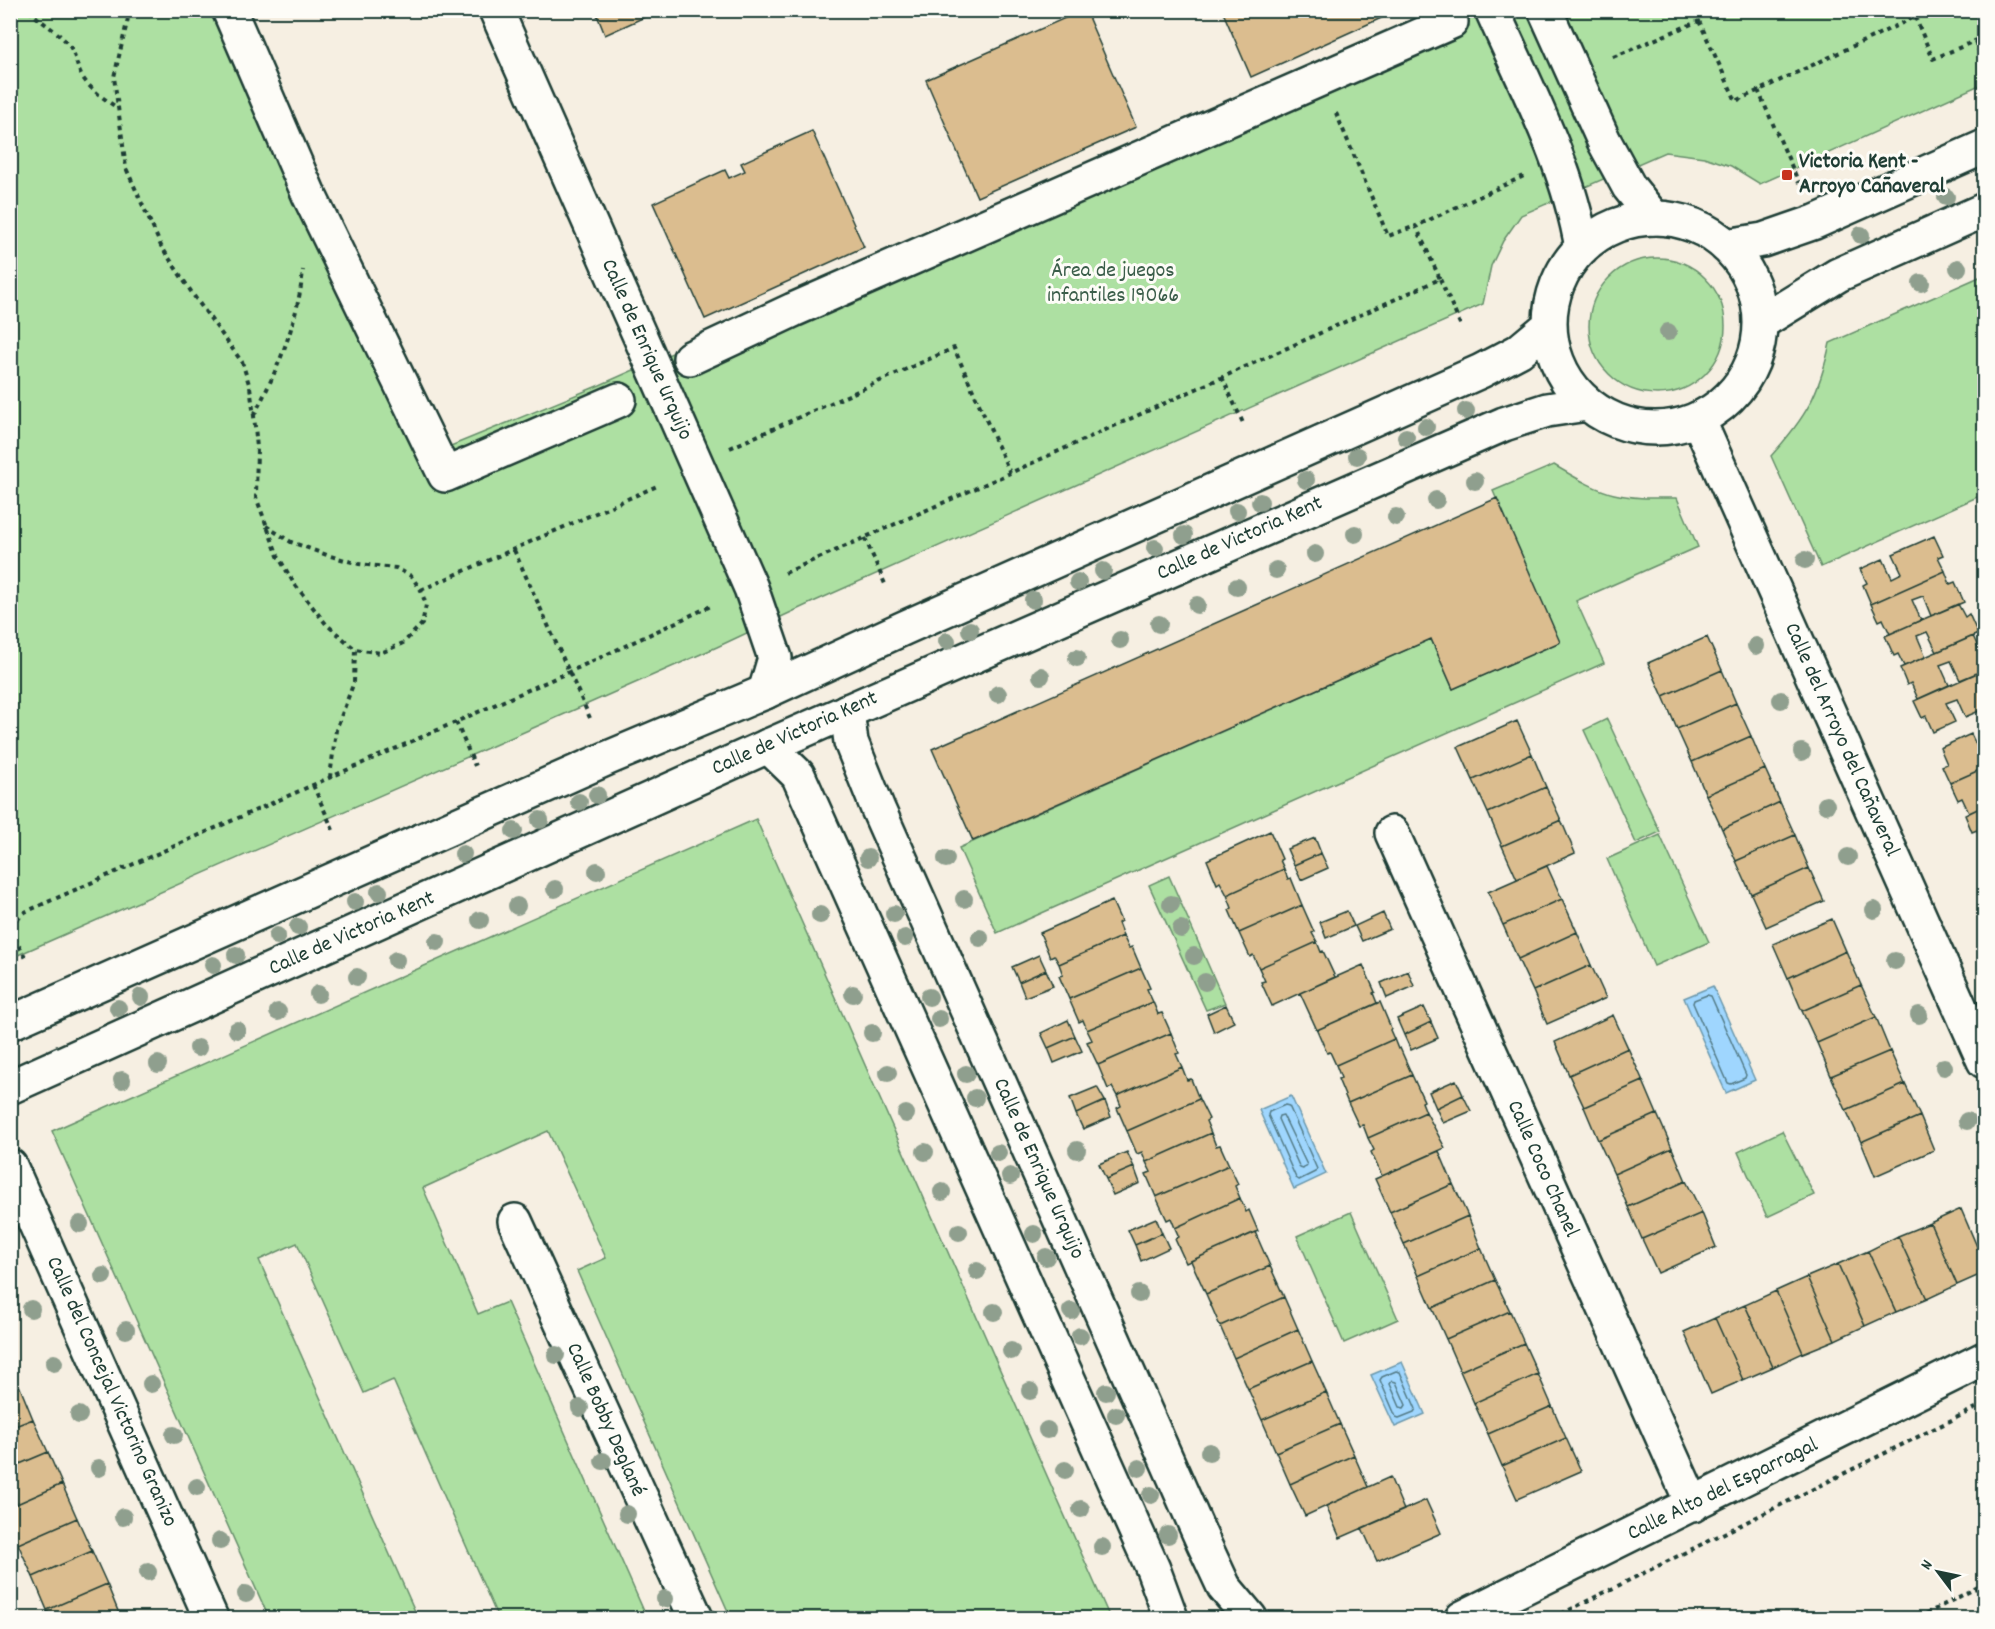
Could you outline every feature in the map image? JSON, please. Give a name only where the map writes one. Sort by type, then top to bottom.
[{"type":"street","points":[[229,10],[309,195],[445,475],[619,400]]},
{"type":"street","name":"Calle de Enrique Urquijo","points":[[496,10],[751,588],[775,658],[765,692]]},
{"type":"street","points":[[1492,10],[1559,162],[1576,213],[1582,248]]},
{"type":"street","points":[[1545,10],[1604,141],[1629,187],[1654,218]]},
{"type":"street","points":[[690,358],[1451,22]]},
{"type":"street","points":[[1726,246],[1763,240],[1815,222],[1984,147]]},
{"type":"street","points":[[1760,323],[1838,275],[1984,210]]},
{"type":"street","points":[[1654,218],[1693,225],[1726,246],[1740,262],[1751,281],[1758,302],[1760,323],[1757,347],[1749,370],[1719,407],[1698,419],[1676,426],[1652,429],[1629,425],[1607,417],[1587,404],[1567,382],[1555,355],[1550,325],[1552,303],[1558,283],[1582,248],[1604,231],[1628,222],[1654,218]]},
{"type":"street","points":[[10,1023],[608,758],[765,692],[1481,371],[1519,351],[1550,325]]},
{"type":"street","name":"Calle de Victoria Kent","points":[[10,1087],[768,746],[1504,424],[1547,410],[1587,404]]},
{"type":"street","name":"Calle del Arroyo del Cañaveral","points":[[1698,419],[1984,1061]]},
{"type":"street","name":"Calle de Enrique Urquijo","points":[[848,711],[850,742],[979,1036],[1224,1587],[1250,1618]]},
{"type":"street","points":[[768,746],[798,775],[1153,1569],[1171,1618]]},
{"type":"street","name":"Calle Coco Chanel","points":[[1392,833],[1693,1505]]},
{"type":"street","name":"Calle del Concejal Victorino Granizo","points":[[10,1166],[211,1618]]},
{"type":"street","name":"Calle Bobby Deglané","points":[[515,1221],[696,1618]]},
{"type":"street","name":"Calle Alto del Esparragal","points":[[1461,1618],[1984,1359]]},
{"type":"path","points":[[29,10],[36,18],[58,33],[70,46],[83,78],[98,94],[119,110]]},
{"type":"path","points":[[130,10],[114,76],[126,168],[162,246],[242,362],[250,387],[254,416],[257,448],[256,497],[265,526],[278,556],[293,582],[326,624],[356,649],[381,653],[403,643],[422,624],[426,605],[422,590],[411,576],[396,568],[359,564],[327,555],[291,542],[265,526]]},
{"type":"path","points":[[1694,10],[1736,101],[1915,17]]},
{"type":"path","points":[[1912,10],[1933,59],[1984,37]]},
{"type":"path","points":[[1613,57],[1699,21]]},
{"type":"path","points":[[1975,41],[1984,64]]},
{"type":"path","points":[[1321,79],[1389,237],[1524,176]]},
{"type":"path","points":[[1758,90],[1799,183]]},
{"type":"path","points":[[1416,226],[1461,326]]},
{"type":"path","points":[[254,416],[275,375],[291,331],[300,300],[305,259]]},
{"type":"path","points":[[785,573],[1440,279]]},
{"type":"path","points":[[730,448],[954,348],[1010,473]]},
{"type":"path","points":[[1222,377],[1243,423]]},
{"type":"path","points":[[422,590],[657,486]]},
{"type":"path","points":[[865,538],[885,584]]},
{"type":"path","points":[[514,550],[590,718]]},
{"type":"path","points":[[10,925],[25,912],[569,672],[713,605]]},
{"type":"path","points":[[330,777],[336,730],[354,682],[356,649]]},
{"type":"path","points":[[456,722],[475,766]]},
{"type":"path","points":[[313,785],[333,830]]},
{"type":"path","points":[[10,930],[27,960]]},
{"type":"path","points":[[1553,1618],[1984,1404]]},
{"type":"path","points":[[1918,1618],[1984,1584]]},
{"type":"green space","name":"Área de juegos infantiles 19066","points":[[11,11],[245,11],[441,450],[600,385],[1442,11],[1984,11],[1984,83],[1760,184],[1731,166],[1704,157],[1665,152],[1521,215],[1503,241],[1491,266],[1483,304],[813,602],[717,647],[11,958]]},
{"type":"green space","points":[[1657,258],[1683,263],[1695,269],[1705,278],[1714,288],[1720,300],[1725,326],[1720,352],[1714,364],[1705,374],[1695,383],[1683,389],[1657,394],[1631,389],[1619,383],[1609,374],[1600,364],[1594,352],[1589,326],[1594,300],[1600,288],[1609,278],[1619,269],[1631,263]]},
{"type":"green space","points":[[1984,275],[1984,494],[1821,567],[1771,456],[1810,404],[1821,377],[1830,343]]},
{"type":"green space","points":[[1554,465],[1606,492],[1638,497],[1677,498],[1698,547],[1576,601],[1604,663],[997,933],[959,848],[1431,639],[1453,689],[1559,642],[1493,491]]},
{"type":"green space","points":[[1607,719],[1660,832],[1636,843],[1584,730]]},
{"type":"green space","points":[[756,819],[1110,1618],[731,1618],[577,1271],[606,1258],[548,1131],[423,1188],[478,1314],[507,1302],[647,1618],[498,1618],[393,1380],[364,1393],[297,1243],[259,1260],[418,1618],[269,1618],[52,1131]]},
{"type":"green space","points":[[1660,835],[1709,942],[1654,966],[1607,859]]},
{"type":"green space","points":[[1169,876],[1225,1003],[1206,1010],[1149,885]]},
{"type":"green space","points":[[1782,1131],[1814,1195],[1767,1217],[1738,1152]]},
{"type":"green space","points":[[1351,1212],[1398,1319],[1344,1343],[1297,1236]]},
{"type":"water","points":[[1713,986],[1755,1080],[1726,1093],[1684,998]]},
{"type":"water","points":[[1291,1096],[1326,1174],[1294,1189],[1259,1110]]},
{"type":"water","points":[[1402,1362],[1425,1414],[1395,1427],[1371,1375]]},
{"type":"building","points":[[595,10],[660,10],[605,35]]},
{"type":"building","points":[[1085,10],[1136,127],[977,197],[926,80]]},
{"type":"building","points":[[1222,10],[1399,10],[1251,77]]},
{"type":"building","points":[[812,131],[864,247],[705,319],[653,203],[725,170],[729,178],[745,171],[741,163]]},
{"type":"building","points":[[1497,498],[1560,642],[1453,689],[1431,639],[973,841],[932,749]]},
{"type":"building","points":[[1934,536],[1943,555],[1938,557],[1945,571],[1871,604],[1863,585],[1867,583],[1860,569],[1883,559],[1892,578],[1902,573],[1893,554]]},
{"type":"building","points":[[1945,571],[1950,584],[1955,582],[1964,602],[1931,616],[1923,596],[1912,600],[1921,620],[1890,634],[1883,619],[1879,621],[1871,604]]},
{"type":"building","points":[[1958,604],[1965,617],[1969,614],[1978,634],[1937,652],[1927,632],[1917,636],[1926,657],[1904,666],[1898,654],[1894,656],[1885,636]]},
{"type":"building","points":[[1973,636],[1979,649],[1984,647],[1984,670],[1960,680],[1951,661],[1940,665],[1949,685],[1918,699],[1911,683],[1907,685],[1900,668]]},
{"type":"building","points":[[1707,637],[1722,670],[1663,696],[1648,663]]},
{"type":"building","points":[[1722,670],[1736,703],[1677,729],[1663,696]]},
{"type":"building","points":[[1984,670],[1984,709],[1965,717],[1957,699],[1946,703],[1955,722],[1933,732],[1926,716],[1922,718],[1914,701]]},
{"type":"building","points":[[1736,703],[1751,736],[1692,762],[1677,729]]},
{"type":"building","points":[[1517,721],[1532,754],[1473,780],[1458,747]]},
{"type":"building","points":[[1971,734],[1980,753],[1984,751],[1984,768],[1950,783],[1942,766],[1947,764],[1940,748]]},
{"type":"building","points":[[1751,736],[1765,769],[1706,795],[1692,762]]},
{"type":"building","points":[[1532,754],[1546,787],[1488,813],[1473,780]]},
{"type":"building","points":[[1984,768],[1984,783],[1982,784],[1984,806],[1969,813],[1962,798],[1958,800],[1950,783]]},
{"type":"building","points":[[1765,769],[1780,802],[1722,829],[1706,795]]},
{"type":"building","points":[[1546,787],[1561,820],[1502,846],[1488,813]]},
{"type":"building","points":[[1780,802],[1795,835],[1736,861],[1722,829]]},
{"type":"building","points":[[1984,806],[1984,846],[1977,830],[1972,832],[1965,815]]},
{"type":"building","points":[[1561,820],[1575,853],[1517,879],[1502,846]]},
{"type":"building","points":[[1270,831],[1284,869],[1227,895],[1220,882],[1217,884],[1207,860]]},
{"type":"building","points":[[1795,835],[1809,868],[1751,894],[1736,861]]},
{"type":"building","points":[[1315,838],[1321,853],[1294,865],[1287,849]]},
{"type":"building","points":[[1321,853],[1328,868],[1301,880],[1294,865]]},
{"type":"building","points":[[1547,866],[1562,899],[1503,925],[1488,892]]},
{"type":"building","points":[[1809,868],[1824,901],[1766,927],[1751,894]]},
{"type":"building","points":[[1284,869],[1288,879],[1291,878],[1302,905],[1239,933],[1229,910],[1232,908],[1227,895]]},
{"type":"building","points":[[1562,899],[1577,932],[1518,959],[1503,925]]},
{"type":"building","points":[[1112,901],[1121,921],[1118,923],[1123,936],[1059,964],[1054,955],[1050,957],[1040,933]]},
{"type":"building","points":[[1302,905],[1317,942],[1259,968],[1253,955],[1250,957],[1239,933]]},
{"type":"building","points":[[1347,911],[1354,926],[1326,938],[1320,922]]},
{"type":"building","points":[[1383,913],[1390,929],[1362,941],[1355,926]]},
{"type":"building","points":[[1832,919],[1846,951],[1788,978],[1773,944]]},
{"type":"building","points":[[1577,932],[1591,965],[1533,991],[1518,959]]},
{"type":"building","points":[[1123,936],[1129,948],[1132,947],[1141,968],[1069,999],[1059,976],[1063,975],[1059,964]]},
{"type":"building","points":[[1317,942],[1335,977],[1272,1006],[1261,982],[1265,981],[1259,968]]},
{"type":"building","points":[[1846,951],[1861,985],[1802,1011],[1788,978]]},
{"type":"building","points":[[1039,955],[1046,970],[1019,982],[1012,967]]},
{"type":"building","points":[[1363,965],[1375,992],[1373,993],[1377,1003],[1317,1030],[1300,993]]},
{"type":"building","points":[[1591,965],[1606,998],[1547,1024],[1533,991]]},
{"type":"building","points":[[1141,968],[1150,988],[1147,989],[1153,1002],[1087,1030],[1083,1020],[1079,1022],[1069,999]]},
{"type":"building","points":[[1046,970],[1053,986],[1025,997],[1019,982]]},
{"type":"building","points":[[1408,971],[1414,986],[1387,998],[1381,983]]},
{"type":"building","points":[[1861,985],[1876,1017],[1817,1043],[1802,1011]]},
{"type":"building","points":[[1153,1002],[1158,1014],[1162,1013],[1171,1033],[1098,1065],[1087,1042],[1092,1040],[1087,1030]]},
{"type":"building","points":[[1380,1002],[1394,1039],[1336,1065],[1330,1052],[1327,1053],[1317,1030]]},
{"type":"building","points":[[1226,1005],[1234,1022],[1214,1032],[1207,1014]]},
{"type":"building","points":[[1424,1007],[1431,1022],[1404,1035],[1397,1019]]},
{"type":"building","points":[[1613,1015],[1628,1048],[1569,1075],[1555,1042]]},
{"type":"building","points":[[1876,1017],[1890,1051],[1831,1076],[1817,1043]]},
{"type":"building","points":[[1068,1020],[1075,1036],[1048,1048],[1041,1033]]},
{"type":"building","points":[[1431,1022],[1438,1038],[1411,1050],[1404,1035]]},
{"type":"building","points":[[1171,1033],[1182,1067],[1117,1096],[1112,1087],[1108,1089],[1098,1065]]},
{"type":"building","points":[[1075,1036],[1082,1051],[1054,1063],[1048,1048]]},
{"type":"building","points":[[1394,1039],[1412,1075],[1348,1103],[1338,1079],[1341,1078],[1336,1065]]},
{"type":"building","points":[[1628,1048],[1643,1081],[1584,1107],[1569,1075]]},
{"type":"building","points":[[1890,1051],[1905,1084],[1846,1110],[1831,1076]]},
{"type":"building","points":[[1182,1067],[1187,1080],[1191,1079],[1199,1099],[1127,1131],[1117,1108],[1121,1106],[1117,1096]]},
{"type":"building","points":[[1412,1075],[1424,1101],[1422,1102],[1426,1112],[1368,1138],[1363,1125],[1359,1126],[1348,1103]]},
{"type":"building","points":[[1456,1080],[1463,1095],[1436,1108],[1429,1092]]},
{"type":"building","points":[[1643,1081],[1657,1114],[1598,1140],[1584,1107]]},
{"type":"building","points":[[1905,1084],[1920,1116],[1861,1142],[1846,1110]]},
{"type":"building","points":[[1097,1087],[1105,1101],[1076,1114],[1070,1098]]},
{"type":"building","points":[[1463,1095],[1471,1111],[1443,1123],[1436,1108]]},
{"type":"building","points":[[1199,1099],[1209,1119],[1206,1121],[1211,1133],[1146,1162],[1142,1152],[1137,1154],[1127,1131]]},
{"type":"building","points":[[1105,1101],[1111,1117],[1083,1129],[1076,1114]]},
{"type":"building","points":[[1426,1112],[1445,1148],[1382,1176],[1371,1152],[1374,1150],[1368,1138]]},
{"type":"building","points":[[1657,1114],[1672,1148],[1614,1174],[1598,1140]]},
{"type":"building","points":[[1920,1116],[1934,1150],[1875,1176],[1861,1142]]},
{"type":"building","points":[[1211,1133],[1216,1146],[1220,1145],[1229,1165],[1156,1197],[1146,1174],[1151,1172],[1146,1162]]},
{"type":"building","points":[[1672,1148],[1686,1181],[1628,1207],[1614,1174]]},
{"type":"building","points":[[1439,1151],[1453,1184],[1390,1212],[1375,1179]]},
{"type":"building","points":[[1127,1152],[1134,1167],[1106,1179],[1099,1164]]},
{"type":"building","points":[[1229,1165],[1238,1184],[1235,1186],[1240,1198],[1175,1228],[1171,1218],[1167,1220],[1156,1197]]},
{"type":"building","points":[[1134,1167],[1140,1183],[1113,1195],[1106,1179]]},
{"type":"building","points":[[1686,1181],[1702,1213],[1642,1239],[1628,1207]]},
{"type":"building","points":[[1453,1184],[1468,1216],[1404,1244],[1390,1212]]},
{"type":"building","points":[[1240,1198],[1246,1212],[1249,1210],[1258,1231],[1186,1263],[1175,1239],[1179,1237],[1175,1228]]},
{"type":"building","points":[[1961,1209],[1984,1263],[1984,1273],[1957,1285],[1930,1223]]},
{"type":"building","points":[[1702,1213],[1716,1247],[1658,1273],[1642,1239]]},
{"type":"building","points":[[1468,1216],[1481,1248],[1418,1276],[1404,1244]]},
{"type":"building","points":[[1156,1218],[1162,1233],[1135,1245],[1128,1230]]},
{"type":"building","points":[[1930,1223],[1957,1285],[1927,1299],[1898,1236]]},
{"type":"building","points":[[1255,1232],[1270,1266],[1206,1294],[1191,1261]]},
{"type":"building","points":[[1162,1233],[1169,1248],[1141,1261],[1135,1245]]},
{"type":"building","points":[[1898,1236],[1927,1299],[1896,1312],[1868,1251]]},
{"type":"building","points":[[1481,1248],[1495,1280],[1432,1308],[1418,1276]]},
{"type":"building","points":[[1868,1251],[1896,1312],[1865,1326],[1838,1264]]},
{"type":"building","points":[[1838,1264],[1865,1326],[1835,1340],[1807,1277]]},
{"type":"building","points":[[1270,1266],[1284,1297],[1220,1326],[1206,1294]]},
{"type":"building","points":[[1807,1277],[1835,1340],[1803,1353],[1776,1291]]},
{"type":"building","points":[[1495,1280],[1510,1311],[1446,1339],[1432,1308]]},
{"type":"building","points":[[1776,1291],[1803,1353],[1773,1367],[1745,1305]]},
{"type":"building","points":[[1284,1297],[1298,1329],[1234,1358],[1220,1326]]},
{"type":"building","points":[[1745,1305],[1773,1367],[1743,1380],[1715,1318]]},
{"type":"building","points":[[1510,1311],[1524,1343],[1460,1371],[1446,1339]]},
{"type":"building","points":[[1715,1318],[1743,1380],[1711,1394],[1684,1332]]},
{"type":"building","points":[[1298,1329],[1312,1361],[1248,1389],[1234,1358]]},
{"type":"building","points":[[1524,1343],[1538,1374],[1474,1403],[1460,1371]]},
{"type":"building","points":[[1312,1361],[1326,1392],[1262,1420],[1248,1389]]},
{"type":"building","points":[[1538,1374],[1552,1406],[1488,1434],[1474,1403]]},
{"type":"building","points":[[19,1385],[33,1419],[10,1428],[10,1389]]},
{"type":"building","points":[[1326,1392],[1340,1424],[1276,1452],[1262,1420]]},
{"type":"building","points":[[1552,1406],[1566,1438],[1502,1466],[1488,1434]]},
{"type":"building","points":[[33,1419],[48,1452],[10,1468],[10,1428]]},
{"type":"building","points":[[1340,1424],[1354,1455],[1290,1484],[1276,1452]]},
{"type":"building","points":[[1566,1438],[1581,1471],[1517,1499],[1502,1466]]},
{"type":"building","points":[[48,1452],[62,1484],[10,1507],[10,1468]]},
{"type":"building","points":[[1354,1455],[1368,1487],[1305,1516],[1290,1484]]},
{"type":"building","points":[[1390,1477],[1404,1510],[1340,1538],[1326,1506]]},
{"type":"building","points":[[62,1484],[77,1518],[18,1544],[10,1526],[10,1507]]},
{"type":"building","points":[[1426,1500],[1441,1533],[1377,1561],[1362,1528]]},
{"type":"building","points":[[77,1518],[92,1551],[33,1577],[18,1544]]},
{"type":"building","points":[[92,1551],[107,1584],[47,1610],[33,1577]]},
{"type":"building","points":[[107,1584],[120,1616],[116,1618],[51,1618],[47,1610]]},
{"type":"place","name":"Victoria Kent - Arroyo Cañaveral","points":[[1787,175]]}]
